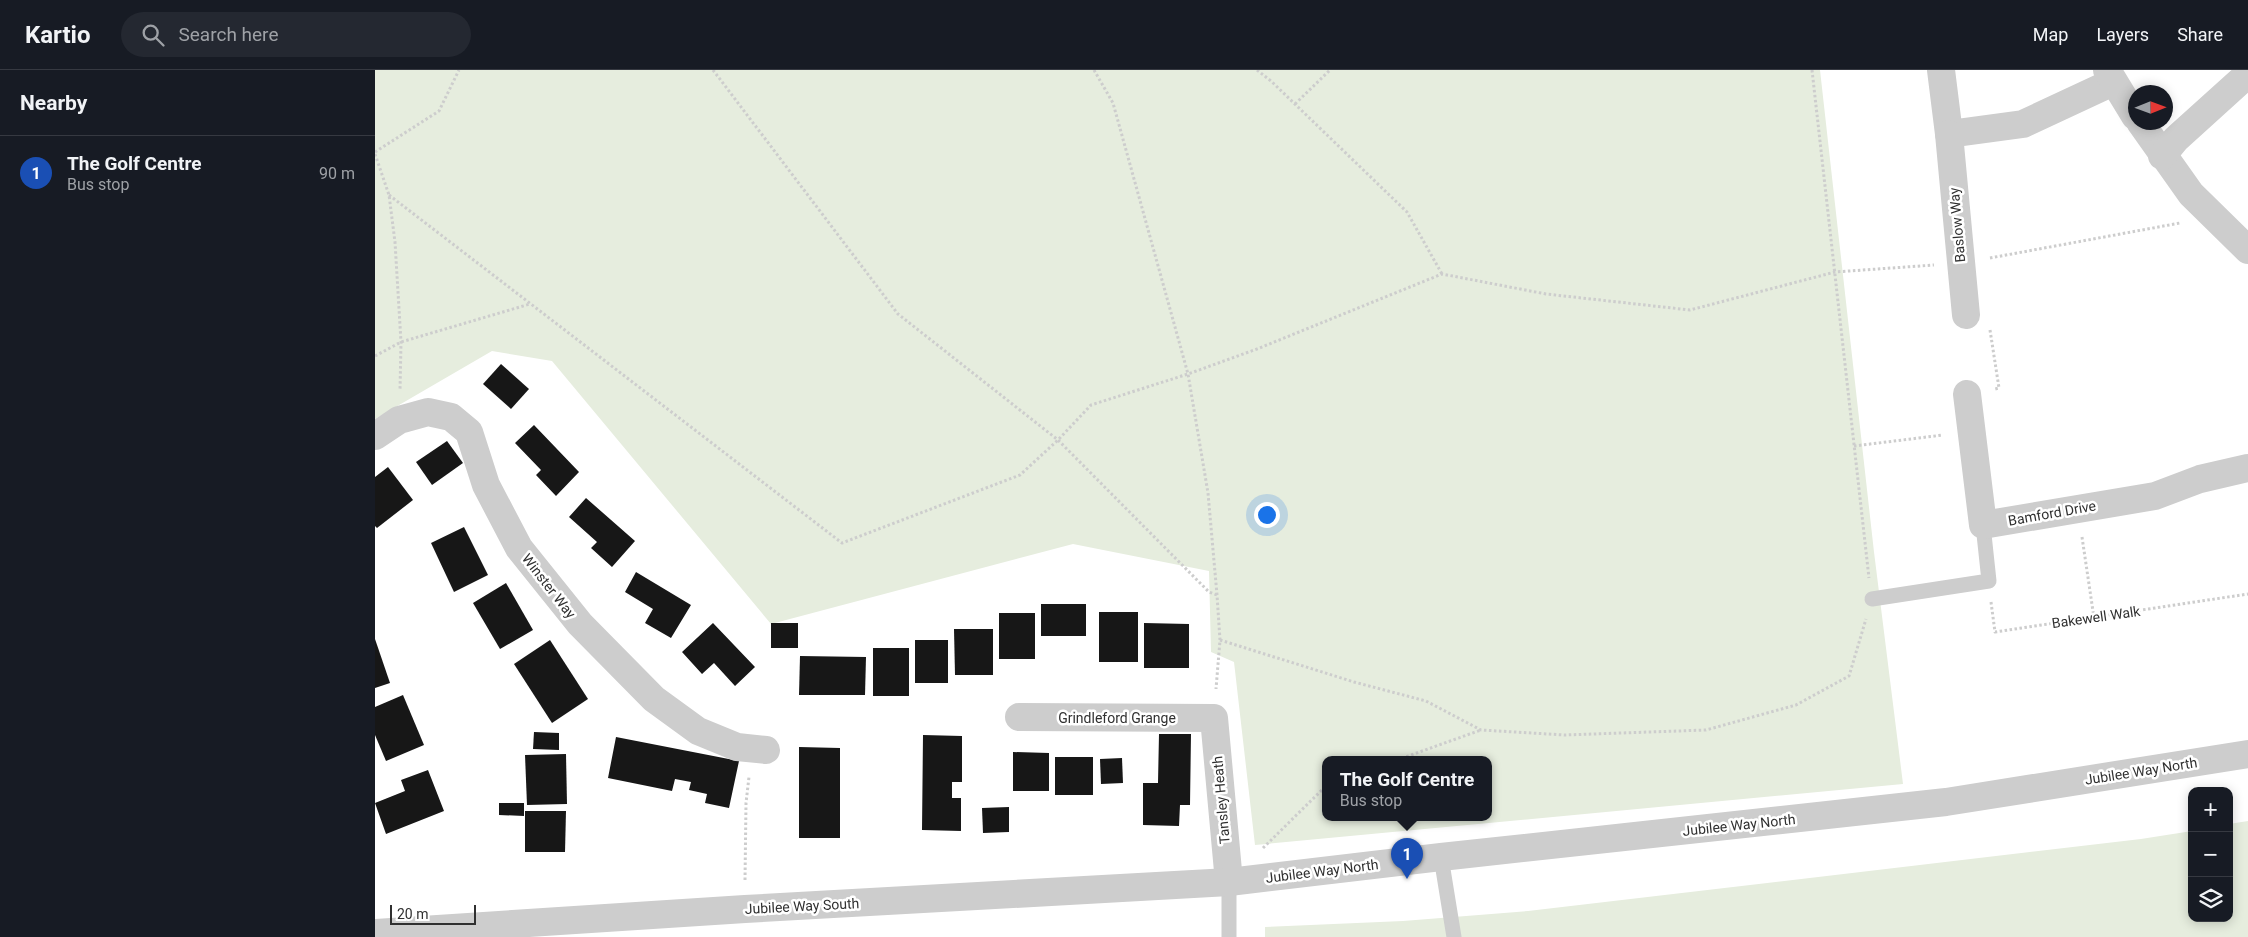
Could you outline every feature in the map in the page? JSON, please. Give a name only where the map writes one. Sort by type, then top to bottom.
[{"type":"street","name":"Baslow Way","points":[[1941,70],[1966,314]]},
{"type":"street","points":[[2161,156],[2176,139],[2248,74]]},
{"type":"street","points":[[1949,134],[2023,124],[2110,76],[2128,105]]},
{"type":"street","points":[[2145,130],[2161,156],[2191,194],[2248,250]]},
{"type":"street","points":[[1967,394],[1983,525]]},
{"type":"street","name":"Winster Way","points":[[375,436],[399,420],[428,412],[451,417],[469,432],[486,485],[519,548],[580,624],[654,699],[697,731],[737,746],[759,749]]},
{"type":"street","name":"Bamford Drive","points":[[1983,525],[2155,496],[2200,479],[2248,468]]},
{"type":"street","name":"Grindleford Grange","points":[[1019,718],[1214,718]]},
{"type":"street","name":"Tansley Heath","points":[[1214,718],[1229,882]]},
{"type":"street","name":"Jubilee Way North","points":[[1229,882],[1441,856],[1946,802],[2248,754]]},
{"type":"street","name":"Jubilee Way South","points":[[375,933],[745,909],[1229,882]]},
{"type":"lane","points":[[1872,600],[1989,581],[1983,525]]},
{"type":"lane","points":[[1441,856],[1454,937]]},
{"type":"lane","points":[[1229,882],[1229,937]]},
{"type":"path","points":[[399,420],[401,342],[395,242],[389,195],[375,153],[439,111],[459,70]]},
{"type":"path","points":[[713,70],[898,314],[1058,440],[1209,592],[1217,596]]},
{"type":"path","points":[[1094,70],[1113,103],[1188,374],[1208,492],[1217,596],[1220,640],[1214,718]]},
{"type":"path","points":[[1257,70],[1271,81],[1407,212],[1442,274]]},
{"type":"path","points":[[1295,104],[1330,70]]},
{"type":"path","points":[[1408,756],[1481,730],[1565,735],[1706,730],[1796,705],[1849,676],[1872,600],[1812,70]]},
{"type":"path","points":[[389,195],[842,543],[1020,475],[1058,440],[1091,405],[1188,374],[1442,274],[1547,294],[1690,310],[1835,272],[1960,263],[2213,217]]},
{"type":"path","points":[[375,356],[401,342],[531,304]]},
{"type":"path","points":[[1966,314],[1987,311],[1999,388],[1967,394]]},
{"type":"path","points":[[1855,446],[1971,432]]},
{"type":"path","points":[[2078,508],[2094,618]]},
{"type":"path","name":"Bakewell Walk","points":[[1989,581],[1995,632],[2248,594]]},
{"type":"path","points":[[1220,640],[1354,682],[1426,701],[1481,730]]},
{"type":"path","points":[[745,909],[746,803],[759,749]]},
{"type":"path","points":[[1263,848],[1322,790]]},
{"type":"green space","points":[[375,70],[1820,70],[1874,552],[1903,784],[1255,845],[1234,662],[1211,652],[1209,571],[1073,544],[771,624],[552,361],[492,351],[375,419]]},
{"type":"green space","points":[[2248,821],[2248,937],[1265,937],[1265,927],[1403,921],[1528,911],[2141,839],[2188,832],[2188,922],[2233,922],[2233,823]]},
{"type":"building","points":[[501,364],[529,389],[511,409],[483,384]]},
{"type":"building","points":[[534,425],[579,472],[556,496],[536,475],[541,470],[515,443]]},
{"type":"building","points":[[447,441],[463,463],[432,485],[416,462]]},
{"type":"building","points":[[388,467],[413,500],[377,528],[375,526],[375,477]]},
{"type":"building","points":[[586,498],[635,541],[612,567],[591,548],[597,542],[569,517]]},
{"type":"building","points":[[464,527],[488,575],[454,592],[431,543]]},
{"type":"building","points":[[636,572],[691,605],[671,638],[645,623],[653,609],[625,592]]},
{"type":"building","points":[[506,583],[533,630],[500,649],[473,603]]},
{"type":"building","points":[[1041,604],[1086,604],[1086,636],[1041,636]]},
{"type":"building","points":[[1099,612],[1138,612],[1138,662],[1099,662]]},
{"type":"building","points":[[999,613],[1035,613],[1035,659],[999,659]]},
{"type":"building","points":[[713,623],[755,667],[735,686],[714,663],[702,674],[682,652]]},
{"type":"building","points":[[771,623],[798,623],[798,648],[771,648]]},
{"type":"building","points":[[1144,623],[1189,624],[1189,668],[1144,668]]},
{"type":"building","points":[[954,629],[993,629],[993,675],[955,675]]},
{"type":"building","points":[[375,639],[390,683],[375,688]]},
{"type":"building","points":[[550,640],[588,699],[552,723],[514,664]]},
{"type":"building","points":[[915,640],[948,640],[948,683],[915,683]]},
{"type":"building","points":[[873,648],[909,648],[909,696],[873,696]]},
{"type":"building","points":[[800,656],[866,657],[865,695],[799,695]]},
{"type":"building","points":[[403,695],[424,745],[386,761],[375,735],[375,707]]},
{"type":"building","points":[[534,732],[559,733],[559,750],[533,749]]},
{"type":"building","points":[[1159,734],[1191,734],[1190,805],[1180,805],[1179,826],[1143,825],[1143,783],[1158,783]]},
{"type":"building","points":[[923,735],[962,736],[962,782],[952,782],[952,798],[961,798],[961,831],[922,830]]},
{"type":"building","points":[[616,737],[739,761],[729,808],[705,803],[707,794],[689,790],[691,782],[675,779],[672,791],[608,778]]},
{"type":"building","points":[[799,747],[840,748],[840,838],[799,838]]},
{"type":"building","points":[[1013,752],[1049,753],[1049,791],[1013,791]]},
{"type":"building","points":[[566,754],[567,804],[527,805],[525,755]]},
{"type":"building","points":[[1055,757],[1093,757],[1093,795],[1055,795]]},
{"type":"building","points":[[1122,758],[1123,783],[1101,784],[1100,759]]},
{"type":"building","points":[[428,770],[444,811],[386,834],[375,803],[405,791],[401,780]]},
{"type":"building","points":[[499,803],[524,803],[524,816],[499,815]]},
{"type":"building","points":[[1009,807],[1009,832],[983,833],[982,808]]},
{"type":"building","points":[[525,811],[566,811],[565,852],[525,852]]},
{"type":"place","name":"The Golf Centre","points":[[1407,879]]}]
